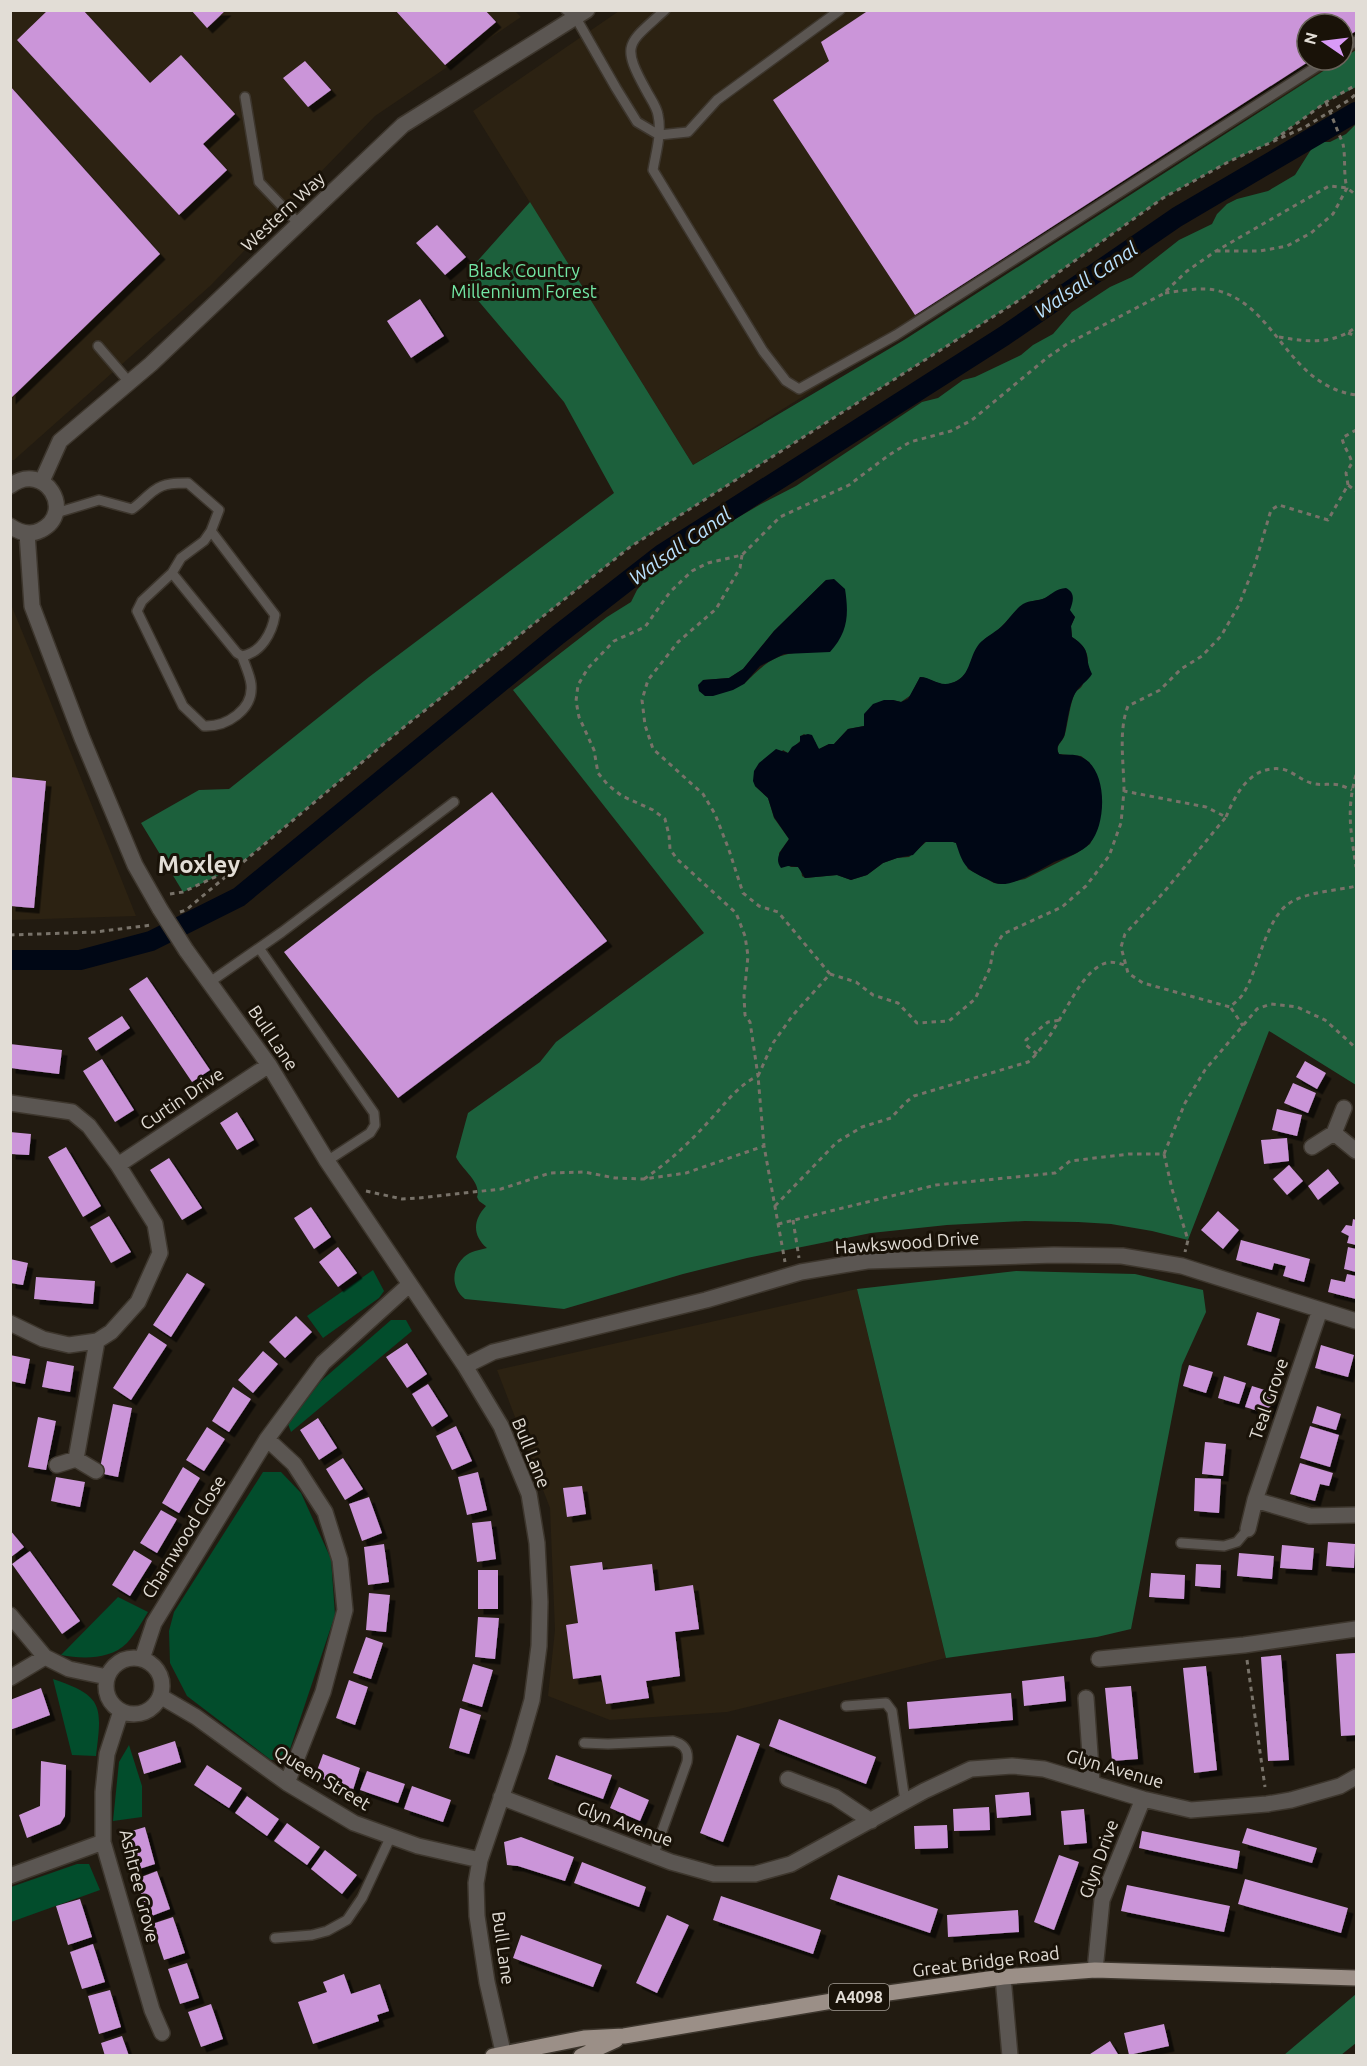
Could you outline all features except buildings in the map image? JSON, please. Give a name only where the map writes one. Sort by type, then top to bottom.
[{"type":"main road","name":"Great Bridge Road","points":[[500,2055],[584,2038],[624,2036],[838,2000],[1003,1977],[1095,1970],[1356,1978]]},
{"type":"main road","name":"Great Bridge Road","points":[[581,2055],[624,2036]]},
{"type":"street","name":"Western Way","points":[[42,481],[60,441],[129,382],[403,125],[576,13]]},
{"type":"street","points":[[10,486],[24,479],[34,478],[42,481],[49,487],[57,504],[52,522],[37,532],[27,533],[10,526]]},
{"type":"street","points":[[27,533],[32,606],[82,738],[135,865],[157,909]]},
{"type":"street","name":"Bull Lane","points":[[157,909],[268,1065],[327,1161],[465,1366],[501,1426],[529,1494],[537,1543],[541,1622],[532,1700],[518,1749],[480,1860],[476,1883],[477,1916],[500,2055]]},
{"type":"street","name":"Curtin Drive","points":[[118,1165],[268,1065]]},
{"type":"street","points":[[10,1102],[72,1112],[89,1126],[118,1165],[155,1224],[160,1253],[138,1302],[111,1332],[97,1341],[69,1345],[43,1339],[10,1323]]},
{"type":"street","points":[[1312,1147],[1334,1133],[1344,1108]]},
{"type":"street","points":[[1334,1133],[1356,1151]]},
{"type":"street","name":"Hawkswood Drive","points":[[465,1366],[493,1352],[706,1300],[801,1272],[867,1262],[1054,1255],[1122,1257],[1182,1266],[1356,1321]]},
{"type":"street","name":"Charnwood Close","points":[[142,1659],[154,1623],[267,1439],[323,1363],[410,1284]]},
{"type":"street","name":"Teal Grove","points":[[1248,1529],[1255,1500],[1320,1310]]},
{"type":"street","points":[[76,1459],[97,1341]]},
{"type":"street","points":[[267,1439],[294,1464],[325,1512],[340,1560],[345,1610],[323,1692],[287,1783]]},
{"type":"street","points":[[57,1465],[76,1459],[96,1471]]},
{"type":"street","points":[[1255,1500],[1310,1516],[1356,1515]]},
{"type":"street","points":[[10,1615],[45,1657],[69,1669],[107,1677]]},
{"type":"street","points":[[1099,1659],[1244,1645],[1356,1629]]},
{"type":"street","points":[[10,1678],[45,1657]]},
{"type":"street","points":[[142,1659],[156,1668],[160,1676],[162,1686],[160,1696],[156,1704],[141,1714],[121,1711],[108,1698],[105,1688],[107,1677],[120,1661],[142,1659]]},
{"type":"street","name":"Queen Street","points":[[160,1696],[196,1717],[287,1783],[354,1823],[418,1846],[480,1860]]},
{"type":"street","points":[[1086,1698],[1092,1782]]},
{"type":"street","name":"Ashtree Grove","points":[[121,1711],[107,1754],[103,1792],[104,1842],[152,2010],[162,2033]]},
{"type":"street","name":"Glyn Avenue","points":[[501,1797],[653,1856],[714,1874],[754,1874],[791,1864],[905,1801],[972,1769],[1012,1766],[1044,1769],[1191,1810],[1291,1800],[1340,1786],[1356,1777]]},
{"type":"street","points":[[788,1779],[835,1797],[871,1821]]},
{"type":"street","name":"Glyn Drive","points":[[1095,1970],[1102,1900],[1143,1798]]},
{"type":"street","points":[[10,1876],[104,1842]]},
{"type":"street","points":[[1003,1977],[1011,2055]]},
{"type":"lane","points":[[665,10],[635,37],[630,50],[632,65],[658,113],[659,135],[653,170],[763,351],[786,381],[799,389],[896,335],[1308,72]]},
{"type":"lane","points":[[576,13],[637,122],[659,135],[688,132],[717,100],[840,10]]},
{"type":"lane","points":[[245,97],[258,182],[299,224]]},
{"type":"lane","points":[[98,346],[129,382]]},
{"type":"lane","points":[[56,513],[99,500],[132,509],[142,503],[157,488],[189,483],[219,510],[211,531],[204,541],[181,558],[172,573],[142,601],[136,611],[183,706],[204,726],[216,727],[237,716],[245,706],[251,684],[242,656],[237,653],[172,573]]},
{"type":"lane","points":[[211,531],[275,615],[270,631],[257,651],[242,656]]},
{"type":"lane","points":[[210,982],[454,802]]},
{"type":"lane","points":[[259,948],[374,1113],[375,1125],[370,1133],[327,1161]]},
{"type":"lane","points":[[1181,1543],[1224,1546],[1238,1542],[1248,1529]]},
{"type":"lane","points":[[846,1706],[886,1704],[890,1706],[905,1801]]},
{"type":"lane","points":[[584,1743],[673,1741],[681,1743],[686,1749],[687,1762],[653,1856]]},
{"type":"lane","points":[[275,1938],[312,1935],[327,1931],[347,1920],[362,1898],[391,1836]]},
{"type":"path","points":[[1268,144],[1326,102],[1356,86]]},
{"type":"path","points":[[177,914],[186,909],[404,727],[630,547],[1022,299],[1163,198],[1230,160],[1305,127],[1356,94]]},
{"type":"path","points":[[1216,251],[1260,251],[1287,246],[1311,233],[1333,214],[1347,188],[1344,178],[1345,154],[1344,144],[1326,102]]},
{"type":"path","points":[[785,1264],[764,1146],[758,1076],[750,1022],[745,1015],[744,996],[748,956],[745,936],[736,912],[677,859],[670,849],[665,819],[653,810],[622,796],[608,785],[598,772],[594,750],[579,717],[576,701],[578,685],[588,668],[614,641],[645,627],[670,592],[692,571],[708,563],[742,555],[780,517],[849,485],[910,442],[951,431],[972,420],[1067,344],[1163,294],[1187,271],[1216,251],[1329,186],[1347,188],[1356,195]]},
{"type":"path","points":[[1163,294],[1196,289],[1213,290],[1231,295],[1249,307],[1291,356],[1315,379],[1328,388],[1356,395]]},
{"type":"path","points":[[1277,337],[1316,342],[1331,340],[1356,327]]},
{"type":"path","points":[[1348,333],[1356,336]]},
{"type":"path","points":[[742,555],[740,568],[716,609],[678,642],[648,680],[642,700],[645,725],[653,749],[703,794],[715,814],[743,893],[759,906],[778,912],[830,974],[856,982],[873,994],[898,1003],[917,1023],[949,1021],[975,999],[990,968],[993,950],[1003,934],[1062,907],[1086,886],[1109,856],[1121,823],[1124,791],[1124,717],[1128,706],[1160,690],[1181,669],[1202,656],[1221,636],[1239,605],[1255,564],[1271,510],[1279,505],[1329,520],[1348,485],[1346,473],[1352,463],[1342,438],[1356,430]]},
{"type":"path","points":[[1348,485],[1356,491]]},
{"type":"path","points":[[1243,1026],[1230,1007],[1143,983],[1128,973],[1121,947],[1125,934],[1164,892],[1226,817],[1234,797],[1247,780],[1264,771],[1282,770],[1309,783],[1323,786],[1338,785],[1352,790]]},
{"type":"path","points":[[1356,775],[1349,805],[1356,867]]},
{"type":"path","points":[[1124,791],[1206,807],[1226,817]]},
{"type":"path","points":[[10,935],[95,932],[149,926],[157,909],[183,892],[235,868]]},
{"type":"path","points":[[1230,1007],[1243,995],[1268,933],[1278,916],[1291,902],[1310,894],[1334,892],[1356,886]]},
{"type":"path","points":[[775,1206],[837,1142],[862,1127],[891,1118],[914,1096],[1028,1062],[1037,1054],[1093,971],[1102,964],[1111,962],[1125,966]]},
{"type":"path","points":[[644,1179],[665,1165],[692,1140],[746,1082],[758,1076],[772,1043],[793,1015],[830,974]]},
{"type":"path","points":[[1182,1266],[1188,1240],[1164,1154],[1185,1103],[1200,1079],[1257,1009],[1271,1004],[1297,1007],[1325,1020],[1356,1048]]},
{"type":"path","points":[[1037,1054],[1026,1045],[1026,1040],[1048,1022],[1060,1020]]},
{"type":"path","points":[[362,1190],[402,1199],[501,1189],[550,1173],[584,1172],[615,1178],[644,1179],[686,1173],[764,1146]]},
{"type":"path","points":[[778,1224],[936,1185],[1055,1173],[1070,1161],[1129,1154],[1164,1154]]},
{"type":"path","points":[[793,1220],[799,1260]]},
{"type":"path","points":[[1244,1645],[1267,1804]]},
{"type":"shaded area","points":[[514,10],[521,17],[375,116],[210,286],[14,460],[11,460],[11,11]]},
{"type":"shaded area","points":[[619,11],[1356,11],[1355,51],[1355,12],[1295,12],[1295,72],[1322,72],[693,465],[473,111]]},
{"type":"shaded area","points":[[834,579],[845,589],[847,615],[844,630],[830,652],[784,654],[760,666],[744,684],[733,690],[713,696],[705,696],[699,691],[698,685],[703,680],[729,678],[743,669],[774,631],[826,580]]},
{"type":"shaded area","points":[[1066,588],[1071,592],[1073,598],[1070,610],[1075,617],[1071,626],[1072,637],[1083,646],[1092,674],[1074,696],[1058,751],[1059,754],[1078,756],[1090,763],[1100,784],[1102,810],[1100,823],[1096,834],[1087,846],[1017,881],[1001,884],[994,883],[969,869],[956,843],[953,842],[925,842],[913,855],[883,863],[867,875],[851,880],[837,875],[805,878],[798,867],[781,868],[778,857],[789,839],[774,817],[768,798],[755,786],[753,781],[754,771],[759,763],[776,749],[788,753],[800,742],[800,736],[812,735],[819,749],[834,744],[848,729],[864,726],[864,714],[873,704],[884,700],[901,702],[908,699],[920,677],[943,684],[957,680],[966,672],[979,644],[1001,627],[1020,606]]},
{"type":"shaded area","points":[[10,602],[35,663],[136,916],[11,920]]},
{"type":"shaded area","points":[[857,1289],[946,1658],[727,1712],[610,1720],[548,1696],[555,1630],[550,1508],[497,1370]]},
{"type":"green space","name":"Black Country Millennium Forest","points":[[1355,51],[1356,87],[1326,102],[1268,144],[1230,161],[1163,198],[1021,299],[630,547],[404,727],[235,868],[183,892],[141,823],[199,790],[229,789],[369,677],[614,493],[564,402],[470,291],[473,266],[530,202],[693,465],[904,340],[1322,72],[1355,72]]},
{"type":"green space","points":[[1356,124],[1356,1085],[1269,1031],[1188,1240],[1111,1224],[1025,1221],[947,1225],[871,1233],[747,1258],[564,1309],[465,1299],[460,1295],[455,1284],[457,1267],[467,1255],[487,1248],[479,1238],[476,1227],[486,1206],[479,1201],[477,1186],[456,1157],[468,1113],[540,1062],[556,1042],[704,933],[513,690],[607,617],[631,602],[637,590],[660,563],[796,486],[922,402],[938,398],[963,380],[975,377],[1021,355],[1053,334],[1072,312],[1110,287],[1132,277],[1179,240],[1212,224],[1217,214],[1227,204],[1268,191],[1295,175],[1312,148],[1320,142],[1330,142],[1346,134]],"holes":[[[826,580],[794,653],[772,660],[744,684],[703,680],[729,678],[743,669],[774,631]],[[1066,589],[1070,613],[1075,617],[1071,626],[1072,637],[1084,648],[1088,661],[1083,683],[1073,697],[1065,734],[1058,746],[1058,751],[1059,754],[1081,756],[1090,763],[1098,827],[1090,844],[1025,879],[1001,884],[994,883],[968,869],[956,843],[953,842],[926,842],[909,857],[883,863],[867,875],[851,880],[837,875],[805,878],[802,876],[801,869],[791,867],[779,859],[779,853],[789,839],[774,818],[768,798],[755,786],[783,750],[788,753],[804,734],[816,743],[819,749],[834,744],[848,729],[864,726],[864,717],[881,703],[889,700],[901,702],[911,695],[920,677],[939,684],[959,680],[967,671],[981,643],[1019,609],[1029,602],[1043,599]]]},
{"type":"green space","points":[[373,1270],[384,1291],[379,1298],[323,1338],[307,1316]]},
{"type":"green space","points":[[1016,1271],[1135,1274],[1203,1290],[1206,1312],[1182,1365],[1131,1629],[1097,1637],[946,1658],[857,1289]]},
{"type":"green space","points":[[391,1320],[406,1320],[412,1331],[291,1432],[288,1424],[321,1381]]},
{"type":"green space","points":[[263,1472],[281,1472],[301,1493],[331,1559],[335,1615],[287,1758],[271,1760],[187,1696],[170,1663],[169,1631],[174,1612]]},
{"type":"green space","points":[[118,1597],[148,1612],[127,1643],[112,1653],[96,1657],[61,1655]]},
{"type":"green space","points":[[53,1679],[82,1691],[96,1705],[99,1725],[96,1756],[72,1755]]},
{"type":"green space","points":[[129,1745],[142,1786],[142,1817],[113,1821],[119,1762]]},
{"type":"green space","points":[[77,1864],[89,1864],[100,1890],[11,1922],[11,1887]]},
{"type":"green space","points":[[1356,1994],[1356,2043],[1341,2055],[1284,2055]]},
{"type":"waterway","name":"Walsall Canal","points":[[10,960],[80,960],[151,941],[239,897],[558,635],[662,554],[1004,336],[1177,217],[1356,112]]},
{"type":"district","name":"Moxley","points":[[199,865]]}]
